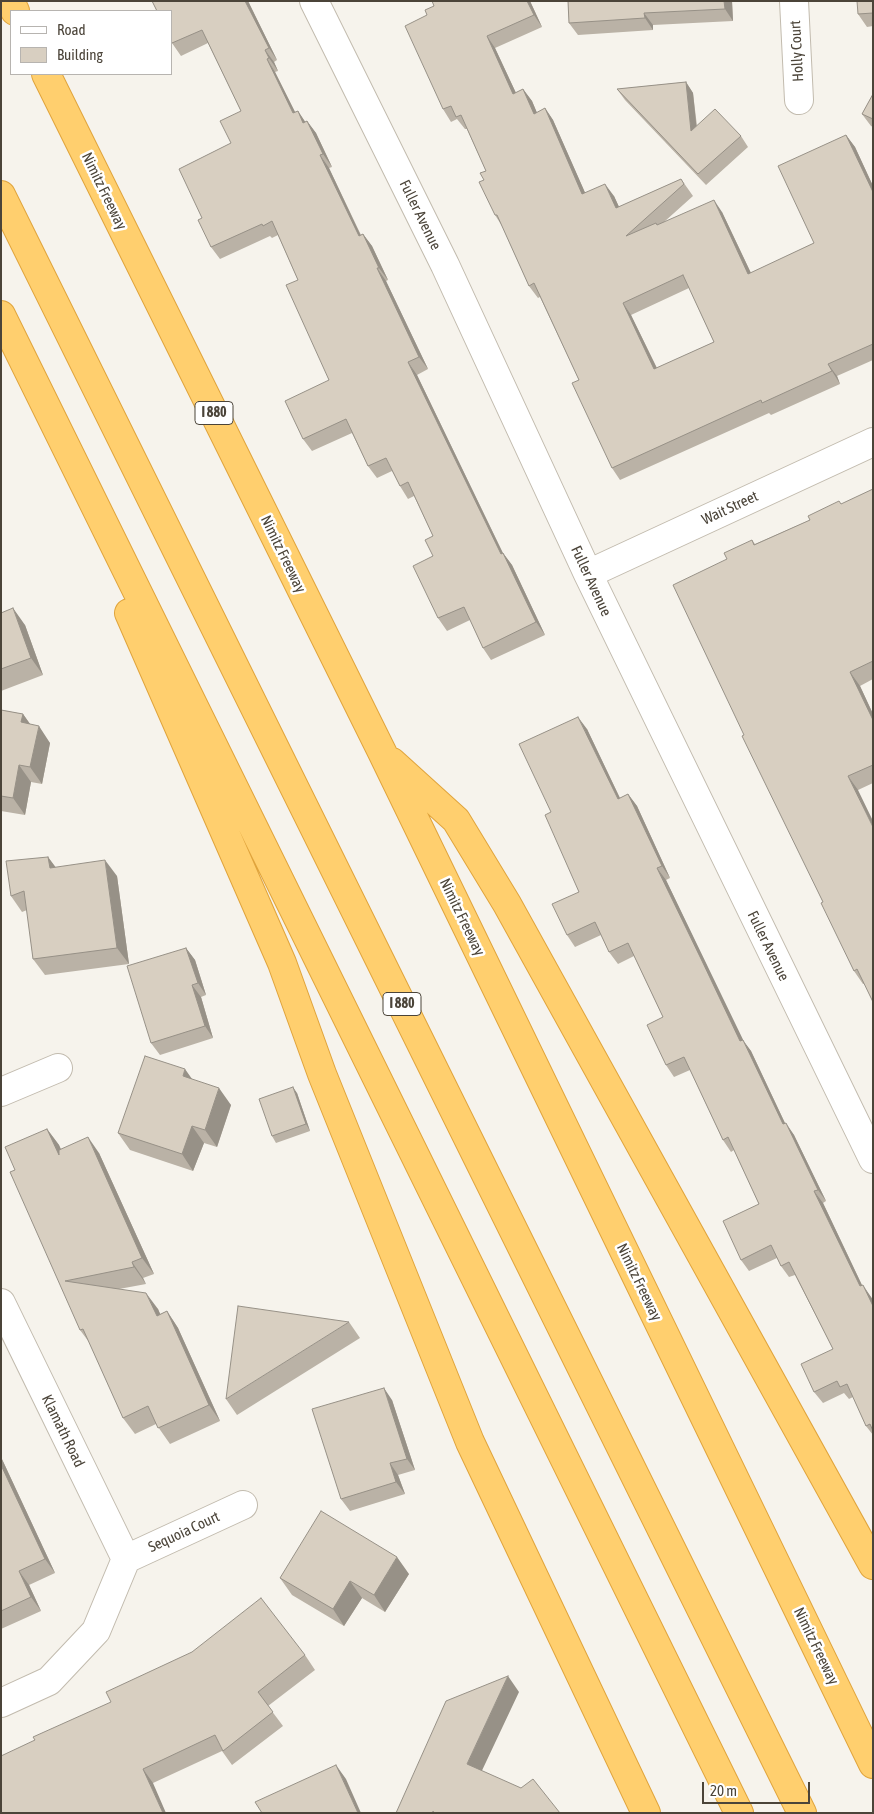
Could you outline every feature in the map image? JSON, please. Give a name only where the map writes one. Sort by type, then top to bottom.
[{"type":"highway","name":"Nimitz Freeway","points":[[46,75],[382,752],[873,1764]]},
{"type":"highway","name":"I 880","points":[[1,195],[802,1813]]},
{"type":"highway","points":[[1,315],[739,1813]]},
{"type":"highway","points":[[1,324],[282,963],[325,1083],[470,1442],[646,1813]]},
{"type":"highway","points":[[382,752],[456,820],[502,896],[873,1565]]},
{"type":"street","name":"Fuller Avenue","points":[[314,1],[445,266],[588,574],[873,1160]]},
{"type":"street","name":"Holly Court","points":[[794,1],[799,100]]},
{"type":"street","name":"Wait Street","points":[[588,574],[873,442]]},
{"type":"street","points":[[1,1092],[58,1068]]},
{"type":"street","name":"Klamath Road","points":[[1,1303],[126,1559]]},
{"type":"street","name":"Sequoia Court","points":[[126,1559],[243,1505]]},
{"type":"street","points":[[1,1703],[49,1681],[96,1631],[126,1559]]},
{"type":"building","points":[[152,1],[245,1],[269,48],[265,50],[269,58],[267,59],[293,113],[298,111],[303,123],[307,121],[323,154],[320,155],[359,236],[363,234],[379,268],[377,268],[419,357],[408,362],[536,622],[483,648],[464,607],[438,618],[413,566],[433,556],[425,540],[433,536],[408,482],[400,486],[386,458],[368,466],[346,419],[303,439],[285,401],[329,380],[286,285],[298,280],[272,221],[211,247],[198,220],[202,218],[179,169],[231,143],[220,121],[241,111],[202,30],[172,43],[172,10],[156,10]]},
{"type":"building","points":[[432,1],[527,1],[534,15],[487,36],[513,94],[523,89],[534,114],[545,108],[582,194],[605,184],[616,208],[681,179],[684,184],[626,236],[656,223],[657,225],[714,200],[748,274],[814,243],[778,166],[846,135],[873,192],[873,344],[828,364],[832,371],[762,403],[761,400],[612,468],[572,383],[579,380],[534,283],[529,286],[497,215],[495,215],[479,182],[484,180],[480,173],[486,171],[461,115],[456,117],[451,106],[443,109],[405,26],[427,15],[425,10],[434,6]],"holes":[[[683,275],[714,342],[654,369],[623,303]]]},
{"type":"building","points":[[568,1],[724,1],[725,9],[644,13],[645,18],[569,23]]},
{"type":"building","points":[[857,1],[873,1],[873,13],[858,14]]},
{"type":"building","points":[[686,82],[691,131],[715,109],[741,136],[698,174],[617,89]]},
{"type":"building","points":[[873,94],[873,119],[862,114]]},
{"type":"building","points":[[873,489],[873,661],[850,672],[873,720],[873,765],[848,776],[873,827],[873,1002],[857,969],[854,971],[821,903],[823,902],[742,736],[744,735],[673,585],[727,559],[724,553],[752,540],[754,545],[810,520],[808,516],[839,501],[841,504]]},
{"type":"building","points":[[13,608],[31,658],[1,669],[1,613]]},
{"type":"building","points":[[1,710],[23,714],[21,722],[39,726],[30,767],[19,765],[13,798],[1,796]]},
{"type":"building","points":[[578,717],[618,799],[628,794],[662,866],[657,868],[740,1041],[743,1040],[783,1124],[786,1123],[818,1190],[814,1191],[860,1286],[863,1285],[873,1306],[873,1431],[870,1424],[866,1426],[847,1384],[840,1387],[837,1381],[814,1392],[801,1364],[833,1349],[789,1262],[781,1266],[771,1245],[741,1260],[723,1221],[759,1204],[728,1137],[723,1140],[684,1057],[666,1065],[647,1025],[663,1017],[628,943],[609,952],[595,922],[567,935],[552,904],[579,892],[545,815],[551,812],[519,744]]},
{"type":"building","points":[[48,857],[50,868],[105,860],[117,948],[33,959],[24,891],[11,896],[6,861]]},
{"type":"building","points":[[186,948],[198,983],[192,985],[205,1026],[151,1043],[127,966]]},
{"type":"building","points":[[145,1056],[185,1069],[183,1076],[219,1088],[205,1130],[192,1126],[182,1154],[118,1133]]},
{"type":"building","points":[[293,1087],[306,1124],[272,1136],[259,1099]]},
{"type":"building","points":[[47,1129],[59,1155],[59,1150],[88,1137],[142,1258],[132,1262],[134,1267],[65,1281],[146,1293],[157,1316],[167,1311],[209,1405],[158,1428],[148,1406],[123,1418],[83,1329],[80,1330],[10,1172],[15,1170],[5,1147]]},
{"type":"building","points":[[238,1306],[349,1322],[226,1399]]},
{"type":"building","points":[[384,1388],[407,1459],[390,1463],[396,1482],[341,1499],[312,1409]]},
{"type":"building","points":[[1,1465],[45,1559],[19,1571],[31,1597],[1,1611]]},
{"type":"building","points":[[321,1511],[397,1557],[374,1595],[350,1581],[333,1609],[280,1578]]},
{"type":"building","points":[[261,1598],[305,1655],[258,1692],[273,1712],[223,1751],[215,1735],[143,1769],[163,1813],[1,1813],[1,1756],[35,1740],[33,1737],[111,1702],[106,1692],[192,1652]]},
{"type":"building","points":[[508,1676],[467,1764],[521,1788],[533,1779],[560,1813],[434,1813],[433,1811],[433,1813],[396,1813],[446,1701]]},
{"type":"building","points":[[336,1765],[358,1813],[262,1813],[255,1802]]}]
